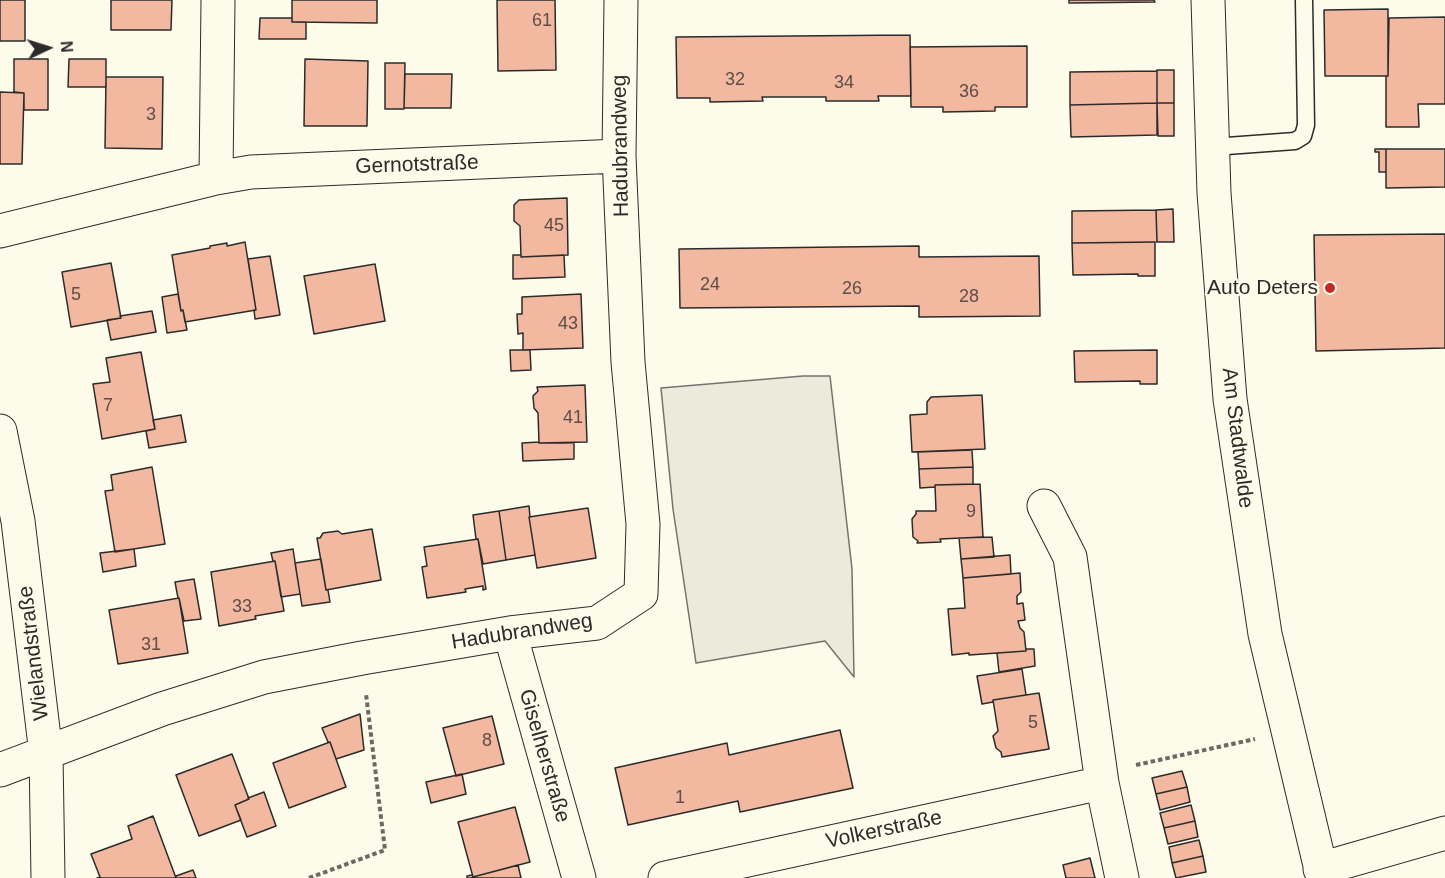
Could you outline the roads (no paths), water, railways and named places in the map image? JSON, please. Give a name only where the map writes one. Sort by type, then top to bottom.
[{"type":"street","points":[[216,178],[218,0]]},
{"type":"street","name":"Hadubrandweg","points":[[0,770],[162,709],[264,677],[510,633],[597,623],[641,594],[643,524],[628,362],[619,156],[621,0]]},
{"type":"street","name":"Am Stadtwalde","points":[[1208,0],[1214,193],[1230,399],[1265,634],[1322,874],[1445,833]]},
{"type":"street","name":"Gernotstraße","points":[[0,231],[216,178],[251,172],[619,156]]},
{"type":"street","name":"Wielandstraße","points":[[0,431],[18,521],[46,754],[48,878]]},
{"type":"street","points":[[1044,506],[1070,557],[1101,777],[1122,878]]},
{"type":"street","name":"Giselherstraße","points":[[510,633],[579,878]]},
{"type":"street","name":"Volkerstraße","points":[[665,878],[1101,777]]},
{"type":"lane","points":[[1213,147],[1295,141],[1303,136],[1306,125],[1304,0]]},
{"type":"place","name":"Auto Deters","points":[[1330,288]]}]
